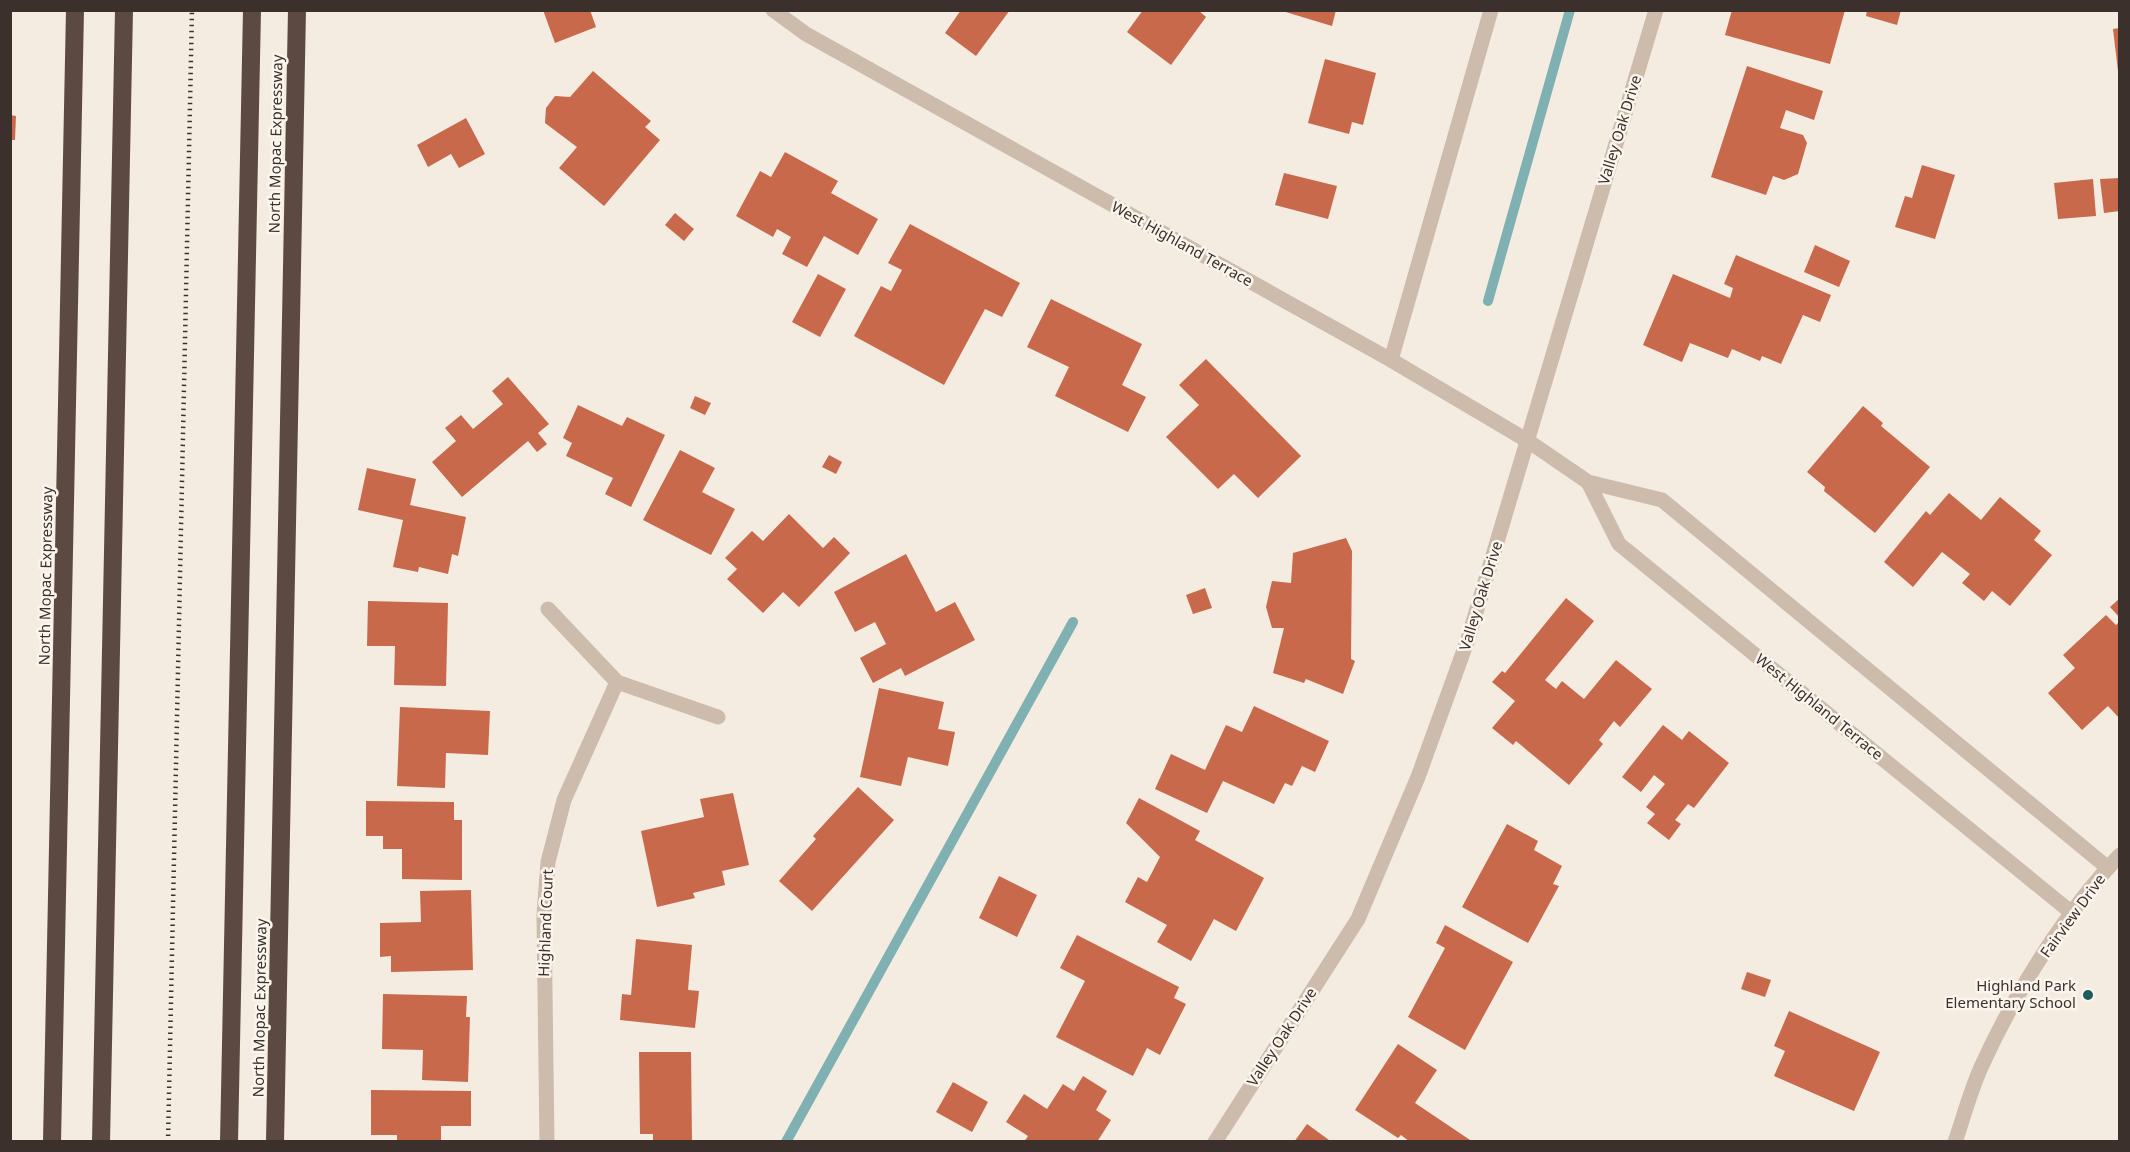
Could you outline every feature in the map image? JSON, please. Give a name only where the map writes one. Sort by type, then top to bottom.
[{"type":"highway","name":"North Mopac Expressway","points":[[52,1142],[75,10]]},
{"type":"highway","points":[[101,1142],[124,10]]},
{"type":"highway","points":[[229,1142],[252,10]]},
{"type":"highway","name":"North Mopac Expressway","points":[[275,1142],[297,10]]},
{"type":"street","name":"West Highland Terrace","points":[[773,10],[806,34],[1390,360],[1528,441],[1588,482],[1662,500],[2108,868]]},
{"type":"street","points":[[1390,360],[1491,10]]},
{"type":"street","name":"Valley Oak Drive","points":[[1215,1142],[1358,919],[1418,777],[1468,639],[1656,10]]},
{"type":"street","name":"West Highland Terrace","points":[[1588,482],[1619,544],[2072,914]]},
{"type":"street","points":[[548,609],[617,682],[718,717]]},
{"type":"street","name":"Highland Court","points":[[547,1142],[544,915],[548,862],[564,800],[617,682]]},
{"type":"street","name":"Fairview Drive","points":[[1955,1142],[1982,1065],[2012,1005],[2072,914],[2120,855]]},
{"type":"building","points":[[543,10],[590,10],[596,27],[555,43]]},
{"type":"building","points":[[961,10],[1010,10],[976,56],[945,33]]},
{"type":"building","points":[[1143,10],[1198,10],[1206,17],[1171,65],[1127,32]]},
{"type":"building","points":[[1279,10],[1336,10],[1332,26]]},
{"type":"building","points":[[1732,10],[1845,10],[1830,64],[1725,35]]},
{"type":"building","points":[[1867,10],[1901,10],[1897,25],[1866,16]]},
{"type":"building","points":[[2120,28],[2120,71],[2118,71],[2113,29]]},
{"type":"building","points":[[1325,59],[1376,73],[1363,125],[1352,122],[1349,134],[1308,123]]},
{"type":"building","points":[[1747,66],[1823,91],[1814,120],[1786,110],[1780,128],[1803,135],[1807,143],[1798,174],[1784,180],[1773,176],[1766,195],[1711,177]]},
{"type":"building","points":[[593,71],[651,121],[645,127],[660,140],[604,206],[559,168],[577,147],[545,123],[546,108],[555,96],[570,97]]},
{"type":"building","points":[[10,115],[16,116],[15,140],[10,140]]},
{"type":"building","points":[[466,118],[485,154],[459,168],[451,154],[428,167],[417,145]]},
{"type":"building","points":[[785,152],[838,181],[831,193],[878,219],[858,255],[824,236],[807,267],[782,254],[791,237],[777,229],[773,237],[736,216],[760,171],[771,177]]},
{"type":"building","points":[[1922,165],[1955,175],[1935,239],[1895,227],[1905,196],[1912,198]]},
{"type":"building","points":[[1284,173],[1337,186],[1328,219],[1275,205]]},
{"type":"building","points":[[2120,178],[2120,211],[2104,213],[2100,179]]},
{"type":"building","points":[[2093,179],[2096,216],[2058,219],[2054,183]]},
{"type":"building","points":[[675,213],[694,229],[684,241],[665,225]]},
{"type":"building","points":[[910,224],[1020,283],[1002,317],[985,309],[944,385],[854,336],[881,286],[891,291],[902,270],[888,263]]},
{"type":"building","points":[[1815,245],[1850,261],[1839,287],[1804,272]]},
{"type":"building","points":[[1736,255],[1831,295],[1820,322],[1803,315],[1781,364],[1762,356],[1760,361],[1732,349],[1728,358],[1690,343],[1682,362],[1643,345],[1673,274],[1730,298],[1733,288],[1724,284]]},
{"type":"building","points":[[818,274],[846,289],[820,337],[792,322]]},
{"type":"building","points":[[1051,299],[1142,344],[1122,385],[1146,397],[1128,432],[1055,396],[1069,367],[1027,347]]},
{"type":"building","points":[[1206,359],[1301,456],[1258,498],[1234,474],[1218,489],[1166,437],[1199,405],[1179,385]]},
{"type":"building","points":[[508,377],[549,424],[538,433],[547,444],[537,452],[528,441],[462,497],[432,462],[456,441],[445,428],[461,415],[473,429],[503,404],[492,391]]},
{"type":"building","points":[[695,396],[711,403],[705,415],[690,408]]},
{"type":"building","points":[[578,405],[622,426],[627,417],[665,435],[631,507],[605,494],[613,478],[566,456],[572,443],[563,438]]},
{"type":"building","points":[[1863,406],[1883,423],[1881,426],[1930,467],[1875,533],[1824,491],[1825,487],[1807,472]]},
{"type":"building","points":[[680,450],[715,468],[702,492],[735,509],[711,555],[643,520]]},
{"type":"building","points":[[829,455],[842,462],[836,474],[822,467]]},
{"type":"building","points":[[367,468],[416,479],[410,505],[466,517],[458,556],[452,554],[448,574],[419,567],[418,572],[393,567],[403,520],[358,510]]},
{"type":"building","points":[[1949,493],[1981,520],[2000,497],[2041,531],[2034,540],[2052,555],[2010,606],[1992,591],[1984,601],[1962,583],[1970,574],[1942,552],[1913,587],[1884,562],[1926,511],[1930,515]]},
{"type":"building","points":[[789,514],[823,548],[834,537],[850,553],[799,607],[783,592],[763,613],[727,579],[737,569],[725,558],[752,531],[763,541]]},
{"type":"building","points":[[1346,538],[1352,551],[1351,659],[1355,661],[1343,694],[1306,679],[1304,683],[1273,673],[1284,628],[1272,628],[1266,607],[1272,581],[1291,583],[1293,553]]},
{"type":"building","points":[[906,554],[936,612],[955,602],[975,640],[905,676],[901,668],[873,683],[860,658],[886,644],[875,622],[855,632],[834,592]]},
{"type":"building","points":[[1205,588],[1212,608],[1193,614],[1186,595]]},
{"type":"building","points":[[1566,598],[1594,621],[1545,680],[1556,689],[1562,681],[1584,699],[1616,660],[1652,689],[1620,727],[1614,721],[1599,740],[1603,744],[1569,785],[1516,741],[1513,745],[1492,728],[1515,701],[1492,682],[1502,671],[1505,673]]},
{"type":"building","points":[[2120,598],[2120,618],[2110,607]]},
{"type":"building","points":[[368,601],[448,603],[446,686],[394,685],[395,646],[367,646]]},
{"type":"building","points":[[2106,615],[2116,625],[2120,621],[2120,719],[2108,706],[2082,730],[2048,693],[2075,668],[2063,655]]},
{"type":"building","points":[[879,688],[944,702],[938,729],[955,732],[948,766],[908,757],[901,786],[860,777]]},
{"type":"building","points":[[1254,706],[1329,741],[1315,772],[1302,766],[1292,786],[1285,783],[1274,804],[1223,781],[1207,813],[1155,789],[1171,754],[1205,770],[1226,725],[1242,732]]},
{"type":"building","points":[[400,707],[490,711],[488,755],[446,753],[445,788],[397,786]]},
{"type":"building","points":[[1663,725],[1682,740],[1689,731],[1729,763],[1694,808],[1688,804],[1675,820],[1681,824],[1669,840],[1647,823],[1655,814],[1646,807],[1665,784],[1654,775],[1641,792],[1622,777]]},
{"type":"building","points":[[858,787],[894,820],[812,911],[779,881],[816,839],[813,836]]},
{"type":"building","points":[[733,793],[749,865],[722,871],[725,885],[693,893],[695,898],[657,907],[641,831],[704,817],[700,799]]},
{"type":"building","points":[[1139,798],[1200,831],[1195,840],[1264,878],[1236,931],[1214,919],[1191,961],[1157,942],[1167,925],[1125,902],[1138,877],[1147,882],[1160,857],[1126,823]]},
{"type":"building","points":[[366,801],[454,802],[454,820],[462,820],[462,880],[402,879],[402,849],[383,849],[383,836],[366,836]]},
{"type":"building","points":[[1507,824],[1538,841],[1534,850],[1562,866],[1553,884],[1559,886],[1528,943],[1462,907]]},
{"type":"building","points":[[999,876],[1037,895],[1017,937],[979,918]]},
{"type":"building","points":[[471,890],[473,970],[391,972],[391,956],[380,957],[380,923],[421,922],[420,891]]},
{"type":"building","points":[[1445,925],[1513,962],[1465,1050],[1408,1017],[1445,948],[1436,943]]},
{"type":"building","points":[[1077,935],[1179,987],[1174,998],[1186,1004],[1160,1055],[1147,1048],[1133,1076],[1056,1037],[1085,981],[1060,968]]},
{"type":"building","points":[[636,939],[692,945],[688,990],[699,991],[695,1028],[620,1020],[622,994],[631,995]]},
{"type":"building","points":[[1747,972],[1771,980],[1765,997],[1741,989]]},
{"type":"building","points":[[383,994],[467,996],[466,1017],[470,1017],[468,1082],[422,1080],[423,1050],[382,1049]]},
{"type":"building","points":[[1789,1011],[1880,1052],[1854,1111],[1774,1076],[1785,1051],[1774,1046]]},
{"type":"building","points":[[1398,1044],[1437,1070],[1415,1103],[1473,1142],[1410,1142],[1401,1135],[1398,1138],[1355,1110]]},
{"type":"building","points":[[639,1052],[691,1052],[692,1142],[653,1142],[653,1134],[640,1134]]},
{"type":"building","points":[[1083,1076],[1107,1091],[1096,1110],[1111,1120],[1097,1142],[1024,1142],[1028,1136],[1006,1122],[1024,1094],[1047,1109],[1063,1084],[1074,1091]]},
{"type":"building","points":[[953,1082],[988,1102],[972,1132],[936,1112]]},
{"type":"building","points":[[371,1090],[471,1091],[471,1126],[441,1126],[441,1142],[397,1142],[397,1135],[371,1135]]},
{"type":"building","points":[[1307,1124],[1329,1140],[1328,1142],[1294,1142]]},
{"type":"waterway","points":[[1488,301],[1570,10]]},
{"type":"waterway","points":[[786,1142],[1073,622]]},
{"type":"railway","points":[[168,1142],[192,10]]},
{"type":"place","name":"Highland Park Elementary School","points":[[2088,995]]}]
